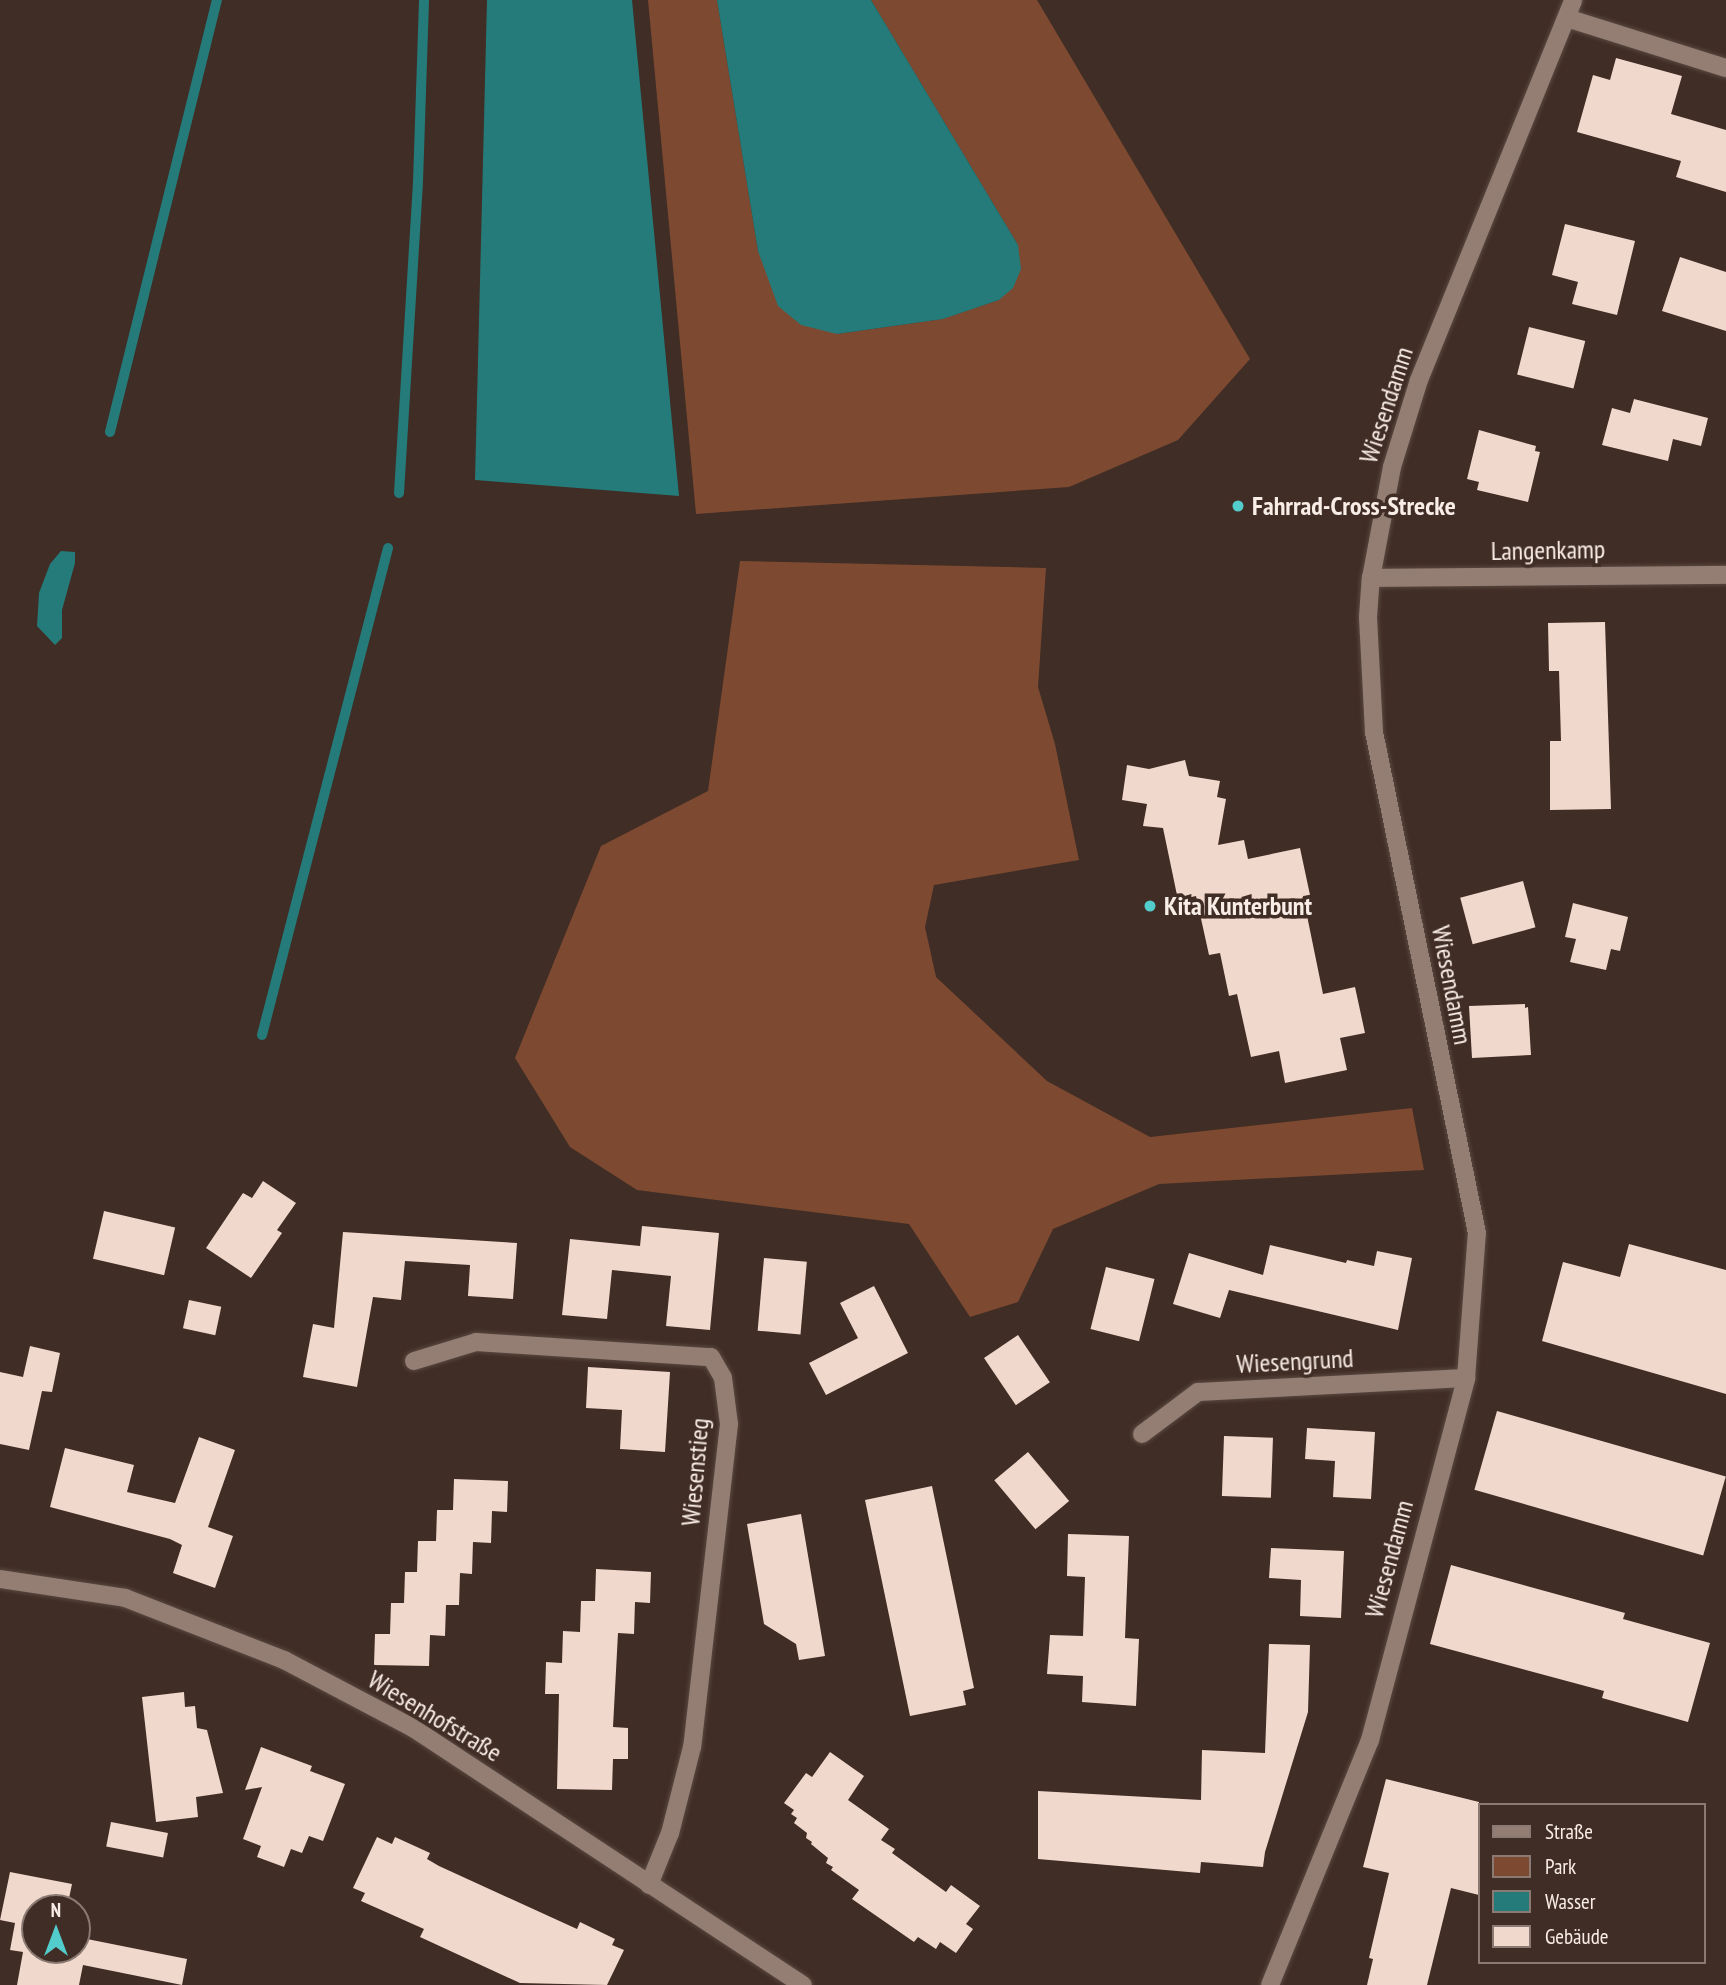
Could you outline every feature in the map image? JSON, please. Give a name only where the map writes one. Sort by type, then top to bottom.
[{"type":"street","name":"Wiesendamm","points":[[1270,1985],[1370,1740],[1465,1378],[1478,1233],[1374,733],[1368,617],[1371,578],[1392,467],[1419,380],[1573,0]]},
{"type":"street","points":[[1567,18],[1726,68]]},
{"type":"street","name":"Langenkamp","points":[[1371,578],[1726,575]]},
{"type":"street","name":"Wiesenstieg","points":[[415,1361],[476,1342],[711,1357],[723,1378],[729,1424],[692,1747],[670,1833],[649,1885]]},
{"type":"street","name":"Wiesengrund","points":[[1142,1434],[1198,1392],[1465,1378]]},
{"type":"street","name":"Wiesenhofstraße","points":[[0,1579],[125,1598],[284,1660],[413,1728],[803,1985]]},
{"type":"green space","points":[[648,0],[717,0],[758,251],[837,334],[942,319],[999,300],[1018,245],[871,0],[1037,0],[1250,359],[1178,440],[1069,487],[696,514]]},
{"type":"green space","points":[[740,561],[1046,568],[1038,687],[1055,744],[1079,860],[934,885],[925,927],[936,977],[1047,1081],[1150,1137],[1412,1108],[1424,1170],[1159,1184],[1053,1229],[1018,1302],[970,1317],[909,1224],[637,1190],[570,1147],[515,1058],[601,846],[708,791]]},
{"type":"water","points":[[487,0],[632,0],[679,496],[475,480]]},
{"type":"water","points":[[717,0],[871,0],[1018,245],[1021,269],[1013,288],[999,300],[943,319],[837,334],[801,325],[778,306],[758,251]]},
{"type":"water","points":[[61,551],[75,552],[75,563],[62,610],[62,638],[55,645],[37,626],[39,593],[50,564]]},
{"type":"building","points":[[1616,58],[1682,76],[1671,114],[1726,130],[1726,192],[1676,177],[1681,161],[1577,132],[1593,75],[1610,80]]},
{"type":"building","points":[[1565,224],[1635,241],[1617,315],[1572,304],[1578,282],[1552,275]]},
{"type":"building","points":[[1680,257],[1726,272],[1726,331],[1662,311]]},
{"type":"building","points":[[1529,327],[1585,341],[1573,389],[1517,375]]},
{"type":"building","points":[[1634,399],[1708,418],[1701,446],[1673,439],[1668,461],[1602,445],[1612,408],[1630,413]]},
{"type":"building","points":[[1479,430],[1536,446],[1535,451],[1540,452],[1528,502],[1477,490],[1479,482],[1467,479]]},
{"type":"building","points":[[1605,622],[1611,809],[1550,810],[1550,741],[1561,741],[1559,671],[1549,671],[1548,623]]},
{"type":"building","points":[[1185,760],[1189,776],[1220,781],[1217,797],[1226,799],[1218,845],[1244,840],[1248,859],[1300,848],[1310,895],[1303,896],[1323,994],[1355,987],[1365,1033],[1340,1038],[1347,1070],[1285,1083],[1279,1051],[1251,1057],[1237,994],[1229,996],[1220,953],[1209,955],[1196,896],[1178,900],[1163,828],[1143,826],[1147,804],[1122,800],[1127,765],[1149,769]]},
{"type":"building","points":[[1523,881],[1535,927],[1473,944],[1460,898]]},
{"type":"building","points":[[1573,903],[1628,917],[1620,951],[1611,949],[1606,970],[1570,962],[1576,939],[1565,937]]},
{"type":"building","points":[[1525,1004],[1525,1008],[1528,1007],[1531,1055],[1472,1058],[1469,1006]]},
{"type":"building","points":[[263,1181],[296,1203],[277,1230],[282,1233],[251,1278],[206,1248],[243,1193],[252,1198]]},
{"type":"building","points":[[104,1211],[175,1227],[164,1275],[93,1259]]},
{"type":"building","points":[[642,1226],[719,1233],[710,1330],[666,1326],[671,1276],[612,1270],[607,1319],[562,1315],[570,1239],[640,1246]]},
{"type":"building","points":[[343,1232],[517,1243],[513,1299],[468,1296],[470,1265],[405,1261],[401,1300],[373,1297],[357,1387],[303,1377],[313,1324],[334,1328]]},
{"type":"building","points":[[1629,1244],[1726,1270],[1726,1394],[1542,1341],[1563,1262],[1620,1277]]},
{"type":"building","points":[[1270,1245],[1346,1263],[1347,1260],[1374,1266],[1377,1251],[1412,1258],[1398,1330],[1229,1290],[1220,1318],[1173,1304],[1189,1253],[1263,1275]]},
{"type":"building","points":[[764,1258],[807,1262],[800,1334],[758,1331]]},
{"type":"building","points":[[1106,1267],[1155,1279],[1139,1341],[1091,1329]]},
{"type":"building","points":[[874,1286],[908,1353],[826,1395],[809,1363],[858,1338],[840,1303]]},
{"type":"building","points":[[189,1300],[221,1307],[215,1335],[183,1328]]},
{"type":"building","points":[[1018,1335],[1050,1382],[1016,1405],[984,1358]]},
{"type":"building","points":[[30,1346],[60,1353],[52,1392],[42,1391],[29,1450],[0,1444],[0,1372],[23,1377]]},
{"type":"building","points":[[588,1367],[670,1372],[665,1452],[620,1449],[622,1410],[586,1408]]},
{"type":"building","points":[[1497,1411],[1726,1477],[1703,1555],[1474,1490]]},
{"type":"building","points":[[1307,1428],[1375,1432],[1371,1499],[1333,1497],[1335,1461],[1305,1459]]},
{"type":"building","points":[[1224,1436],[1273,1438],[1271,1498],[1222,1496]]},
{"type":"building","points":[[199,1437],[235,1450],[208,1527],[233,1536],[215,1588],[173,1573],[182,1545],[170,1539],[50,1507],[65,1448],[134,1465],[127,1492],[175,1503]]},
{"type":"building","points":[[1028,1452],[1069,1501],[1035,1529],[994,1480]]},
{"type":"building","points":[[454,1479],[508,1481],[507,1512],[492,1511],[491,1543],[473,1542],[472,1574],[460,1573],[459,1605],[446,1605],[445,1636],[430,1635],[429,1666],[374,1665],[375,1634],[390,1634],[391,1603],[404,1603],[405,1572],[417,1572],[418,1541],[436,1541],[437,1510],[453,1510]]},
{"type":"building","points":[[932,1486],[974,1688],[963,1691],[966,1705],[910,1716],[865,1500]]},
{"type":"building","points":[[801,1514],[825,1656],[799,1660],[796,1644],[764,1624],[747,1524]]},
{"type":"building","points":[[1068,1534],[1129,1536],[1125,1638],[1139,1639],[1136,1706],[1082,1702],[1083,1676],[1047,1674],[1050,1635],[1083,1636],[1085,1577],[1067,1576]]},
{"type":"building","points":[[1271,1548],[1344,1551],[1341,1618],[1300,1616],[1301,1580],[1269,1578]]},
{"type":"building","points":[[1451,1565],[1625,1613],[1623,1619],[1710,1643],[1688,1722],[1602,1698],[1604,1691],[1430,1644]]},
{"type":"building","points":[[596,1569],[651,1572],[650,1603],[635,1602],[634,1634],[618,1633],[613,1727],[628,1728],[628,1759],[613,1759],[612,1790],[557,1789],[559,1694],[545,1694],[546,1662],[562,1663],[563,1631],[580,1632],[581,1601],[595,1601]]},
{"type":"building","points":[[1269,1644],[1310,1645],[1308,1712],[1265,1852],[1263,1867],[1201,1862],[1200,1873],[1038,1859],[1038,1791],[1201,1800],[1202,1750],[1265,1753]]},
{"type":"building","points":[[184,1692],[185,1707],[195,1706],[197,1728],[207,1730],[223,1793],[196,1797],[198,1817],[156,1822],[142,1697]]},
{"type":"building","points":[[261,1747],[312,1766],[310,1771],[345,1784],[323,1841],[309,1836],[302,1853],[291,1849],[284,1867],[257,1857],[261,1846],[243,1839],[262,1787],[245,1790]]},
{"type":"building","points":[[830,1752],[864,1776],[848,1800],[889,1829],[881,1840],[895,1849],[892,1853],[946,1892],[951,1885],[980,1906],[966,1924],[973,1929],[956,1953],[940,1942],[936,1949],[918,1937],[914,1942],[852,1899],[859,1890],[831,1870],[833,1867],[826,1863],[828,1858],[811,1844],[806,1838],[807,1833],[794,1823],[797,1818],[791,1814],[794,1810],[784,1803],[806,1773],[812,1777]]},
{"type":"building","points":[[1386,1779],[1479,1802],[1478,1895],[1451,1888],[1427,1985],[1367,1985],[1373,1959],[1369,1958],[1389,1873],[1363,1867]]},
{"type":"building","points":[[111,1822],[168,1833],[163,1858],[106,1847]]},
{"type":"building","points":[[377,1837],[392,1844],[395,1837],[430,1853],[427,1859],[439,1866],[577,1929],[580,1922],[615,1939],[612,1945],[624,1950],[607,1985],[520,1983],[420,1937],[424,1929],[361,1901],[365,1893],[353,1888]]},
{"type":"building","points":[[10,1872],[72,1884],[70,1894],[21,1894],[21,1952],[10,1950],[15,1923],[0,1920]]},
{"type":"building","points":[[91,1940],[187,1959],[182,1985],[83,1965],[79,1985],[17,1985],[21,1963],[91,1964]]},
{"type":"waterway","points":[[110,432],[217,0]]},
{"type":"waterway","points":[[399,493],[418,182],[424,0]]},
{"type":"waterway","points":[[262,1035],[388,548]]},
{"type":"place","name":"Fahrrad-Cross-Strecke","points":[[1238,506]]},
{"type":"place","name":"Kita Kunterbunt","points":[[1150,906]]}]
